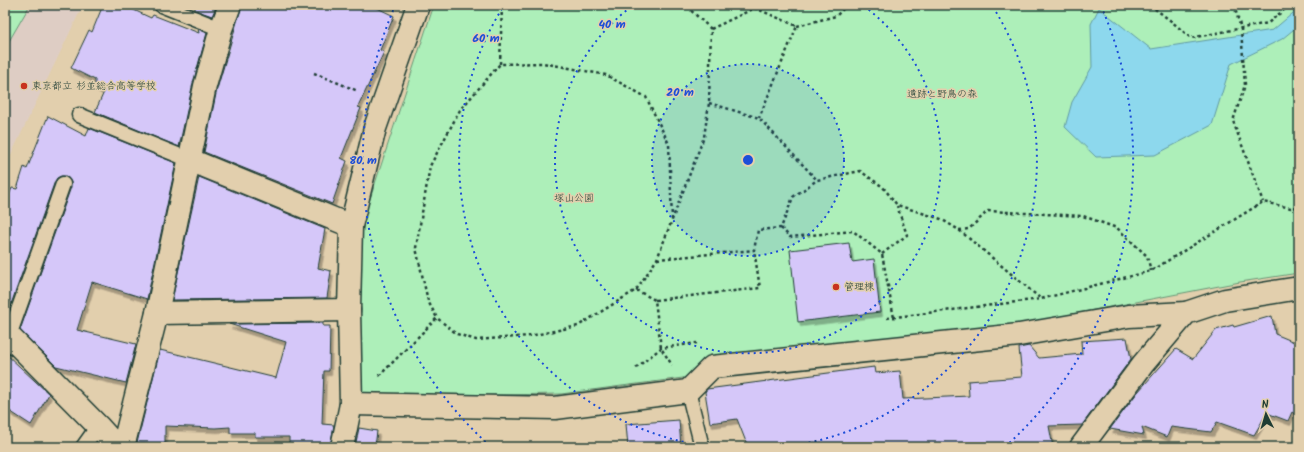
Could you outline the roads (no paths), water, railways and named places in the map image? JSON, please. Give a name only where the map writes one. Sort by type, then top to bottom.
[{"type":"street","points":[[123,447],[156,313],[205,86],[221,29],[230,5]]},
{"type":"street","points":[[342,447],[351,404],[349,310],[352,226],[375,128],[418,5]]},
{"type":"street","points":[[190,160],[352,226]]},
{"type":"street","points":[[351,404],[555,408],[688,391],[712,367],[1019,335],[1129,316],[1186,313],[1225,300],[1299,288]]},
{"type":"street","points":[[156,313],[349,310]]},
{"type":"street","points":[[1081,447],[1143,364],[1186,313]]},
{"type":"street","points":[[7,335],[117,447]]},
{"type":"lane","points":[[161,5],[221,29]]},
{"type":"lane","points":[[79,115],[190,160]]},
{"type":"lane","points":[[7,335],[63,184]]},
{"type":"lane","points":[[688,391],[702,447]]},
{"type":"lane","points":[[83,447],[98,426]]},
{"type":"water","points":[[1099,8],[1151,49],[1273,30],[1299,8],[1299,25],[1282,39],[1231,64],[1212,125],[1155,155],[1096,157],[1065,127],[1072,102],[1092,67],[1091,24]]},
{"type":"place","name":"東京都立 杉並総合高等学校","points":[[24,86]]},
{"type":"place","name":"管理棟","points":[[836,287]]},
{"type":"park label","name":"遺跡と野鳥の森","points":[[942,94]]},
{"type":"park label","name":"塚山公園","points":[[574,198]]}]
